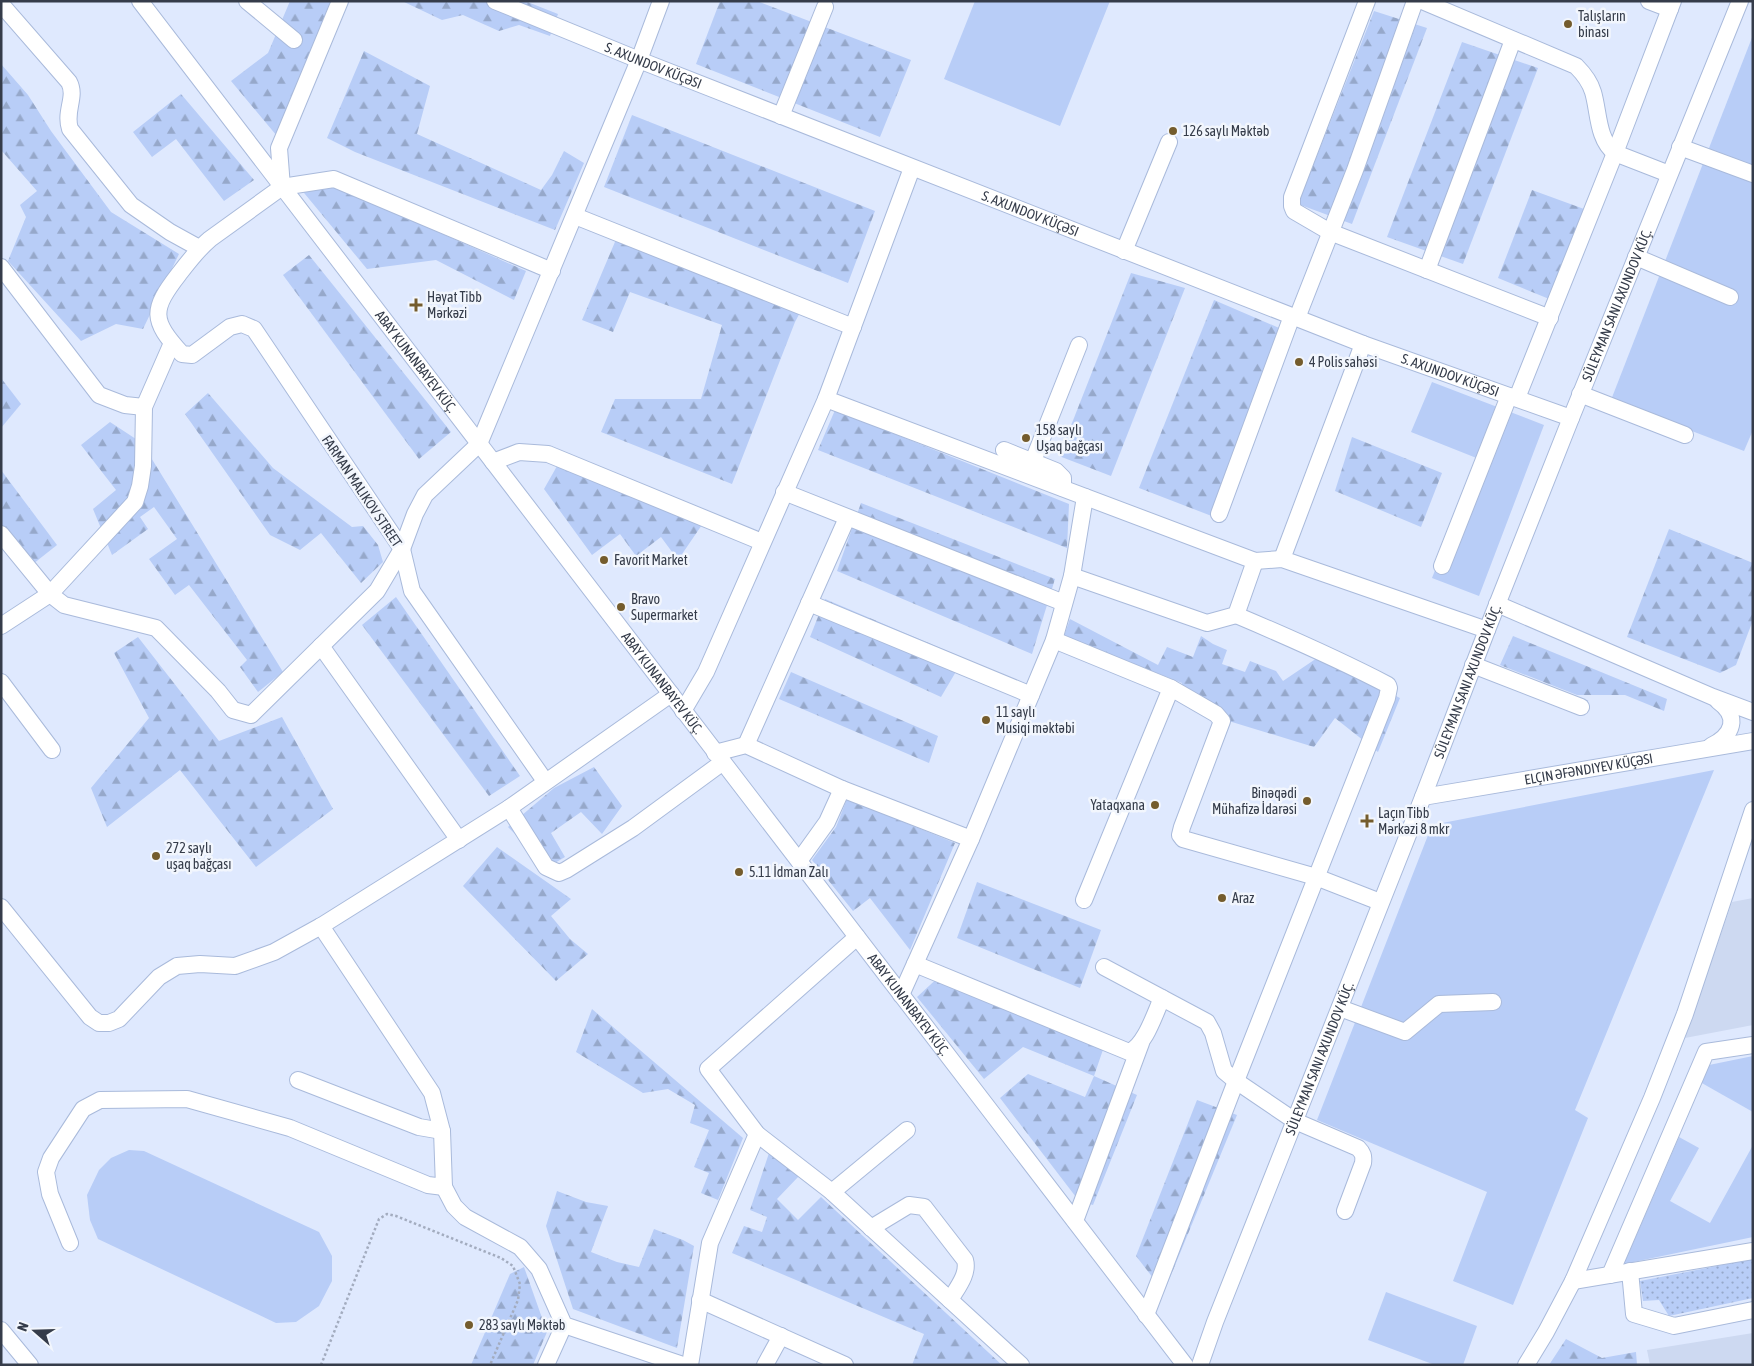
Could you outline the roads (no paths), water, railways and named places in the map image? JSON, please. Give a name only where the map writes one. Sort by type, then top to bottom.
[{"type":"street","name":"ABAY KUNANBAYEV KÜÇ.","points":[[140,1],[1185,1365]]},
{"type":"street","points":[[247,1],[294,40]]},
{"type":"street","points":[[282,187],[279,148],[340,1]]},
{"type":"street","name":"S. AXUNDOV KÜÇƏSI","points":[[495,1],[912,168],[1363,344],[1571,418]]},
{"type":"street","points":[[1,534],[50,594],[64,605],[156,628],[218,691],[233,710],[251,715],[377,591],[402,550],[415,514],[426,495],[479,444],[575,216],[661,1]]},
{"type":"street","points":[[1367,1],[1292,197],[1294,211],[1330,232],[1550,318]]},
{"type":"street","points":[[1219,514],[1294,317],[1355,170],[1415,1]]},
{"type":"street","points":[[1422,1],[1576,66],[1586,77],[1593,91],[1603,138],[1608,148],[1615,153],[1669,174]]},
{"type":"street","points":[[1442,566],[1513,397],[1550,318],[1672,5],[1649,1]]},
{"type":"street","points":[[1741,1],[1753,6]]},
{"type":"street","name":"SÜLEYMAN SANI AXUNDOV KÜÇ.","points":[[1200,1365],[1215,1322],[1340,1008],[1380,902],[1424,797],[1473,665],[1580,394],[1741,1]]},
{"type":"street","points":[[1,4],[69,82],[73,93],[67,121],[70,129],[120,194],[131,206],[170,232],[199,248]]},
{"type":"street","points":[[781,116],[825,7]]},
{"type":"street","points":[[1427,270],[1513,40]]},
{"type":"street","points":[[1124,251],[1169,142]]},
{"type":"street","points":[[1680,147],[1753,174]]},
{"type":"street","points":[[683,711],[706,672],[826,398],[912,168]]},
{"type":"street","points":[[1,626],[50,594],[134,502],[140,486],[143,466],[144,407],[172,343],[162,331],[158,310],[160,301],[199,248],[282,187],[334,179],[552,271]]},
{"type":"street","points":[[575,216],[853,327]]},
{"type":"street","points":[[1636,257],[1730,297]]},
{"type":"street","points":[[1,267],[99,395],[125,405],[144,407]]},
{"type":"street","name":"FARMAN MALIKOV STREET","points":[[172,343],[182,354],[192,354],[230,327],[242,324],[254,329],[402,550],[412,591],[545,781]]},
{"type":"street","points":[[1282,559],[1363,344]]},
{"type":"street","points":[[1033,461],[1079,345]]},
{"type":"street","points":[[1580,394],[1685,435]]},
{"type":"street","points":[[826,398],[1256,562],[1282,559],[1487,630]]},
{"type":"street","points":[[1004,450],[1056,471],[1063,478],[1063,488]]},
{"type":"street","points":[[493,462],[519,452],[548,454],[762,542]]},
{"type":"street","points":[[784,492],[1064,603]]},
{"type":"street","points":[[901,995],[971,839],[1054,640],[1072,576],[1086,497]]},
{"type":"street","points":[[509,808],[546,867],[559,873],[633,828],[719,757],[746,745],[847,518]]},
{"type":"street","points":[[1236,615],[1256,562]]},
{"type":"street","points":[[1072,576],[1208,624],[1236,615],[1344,662],[1388,685],[1389,688],[1387,698],[1146,1315]]},
{"type":"street","points":[[809,603],[1032,695]]},
{"type":"street","points":[[1497,604],[1713,697],[1753,712]]},
{"type":"street","points":[[1054,640],[1171,688],[1216,714],[1222,721],[1182,827],[1180,835],[1183,839],[1316,877],[1380,902]]},
{"type":"street","points":[[321,646],[459,840]]},
{"type":"street","points":[[1473,665],[1581,708]]},
{"type":"street","points":[[1,682],[52,750]]},
{"type":"street","points":[[1084,900],[1171,688]]},
{"type":"street","points":[[1,907],[90,1017],[99,1023],[109,1023],[119,1019],[159,977],[178,966],[200,964],[235,966],[274,952],[322,926],[509,808],[670,694]]},
{"type":"street","points":[[1706,748],[1723,739],[1731,726],[1732,719],[1730,712],[1713,697]]},
{"type":"street","name":"ELÇIN ƏFƏNDIYEV KÜÇƏSI","points":[[1424,797],[1753,741]]},
{"type":"street","points":[[746,745],[842,788],[971,839]]},
{"type":"street","points":[[799,861],[827,822],[842,788]]},
{"type":"street","points":[[1526,1365],[1573,1281],[1670,1054],[1753,810]]},
{"type":"street","points":[[322,926],[432,1093],[442,1131],[444,1187],[454,1206],[464,1217],[520,1247],[538,1269],[564,1325],[683,1365]]},
{"type":"street","points":[[857,937],[708,1069],[757,1134],[832,1192],[1021,1365]]},
{"type":"street","points":[[914,964],[1129,1052],[1141,1043]]},
{"type":"street","points":[[1104,967],[1206,1022],[1213,1033],[1224,1071],[1236,1081],[1295,1121],[1358,1148],[1362,1152],[1363,1163],[1344,1211]]},
{"type":"street","points":[[1075,1222],[1141,1043],[1162,998]]},
{"type":"street","points":[[1340,1008],[1405,1032],[1439,1004],[1493,1002]]},
{"type":"street","points":[[1610,1274],[1706,1052],[1753,1045]]},
{"type":"street","points":[[298,1080],[419,1127],[442,1131]]},
{"type":"street","points":[[70,1243],[50,1194],[46,1172],[51,1158],[83,1109],[100,1100],[187,1099],[290,1128],[428,1186],[444,1187]]},
{"type":"street","points":[[832,1192],[907,1130]]},
{"type":"street","points":[[690,1365],[710,1243],[757,1134]]},
{"type":"street","points":[[872,1228],[909,1205],[924,1207],[964,1260],[967,1267],[950,1300]]},
{"type":"street","points":[[1573,1281],[1753,1251]]},
{"type":"street","points":[[1630,1271],[1634,1314],[1674,1326],[1753,1310]]},
{"type":"street","points":[[700,1300],[845,1365]]},
{"type":"street","points":[[1214,1365],[1215,1322]]},
{"type":"street","points":[[546,1365],[564,1325]]},
{"type":"street","points":[[1,1330],[30,1365]]},
{"type":"street","points":[[765,1365],[781,1336]]},
{"type":"place","name":"Talışların binası","points":[[1568,24]]},
{"type":"place","name":"126 saylı Məktəb","points":[[1173,131]]},
{"type":"place","name":"Həyat Tibb Mərkəzi","points":[[416,305]]},
{"type":"place","name":"4 Polis sahəsi","points":[[1299,362]]},
{"type":"place","name":"158 saylı Uşaq bağçası","points":[[1026,438]]},
{"type":"place","name":"Favorit Market","points":[[604,560]]},
{"type":"place","name":"Bravo Supermarket","points":[[621,607]]},
{"type":"place","name":"11 saylı Musiqi məktəbi","points":[[986,720]]},
{"type":"place","name":"Binəqədi Mühafizə İdarəsi","points":[[1307,801]]},
{"type":"place","name":"Yataqxana","points":[[1155,805]]},
{"type":"place","name":"Laçın Tibb Mərkəzi 8 mkr","points":[[1367,821]]},
{"type":"place","name":"272 saylı uşaq bağçası","points":[[156,856]]},
{"type":"place","name":"5.11 İdman Zalı","points":[[739,872]]},
{"type":"place","name":"Araz","points":[[1222,898]]},
{"type":"place","name":"283 saylı Məktəb","points":[[469,1325]]}]
